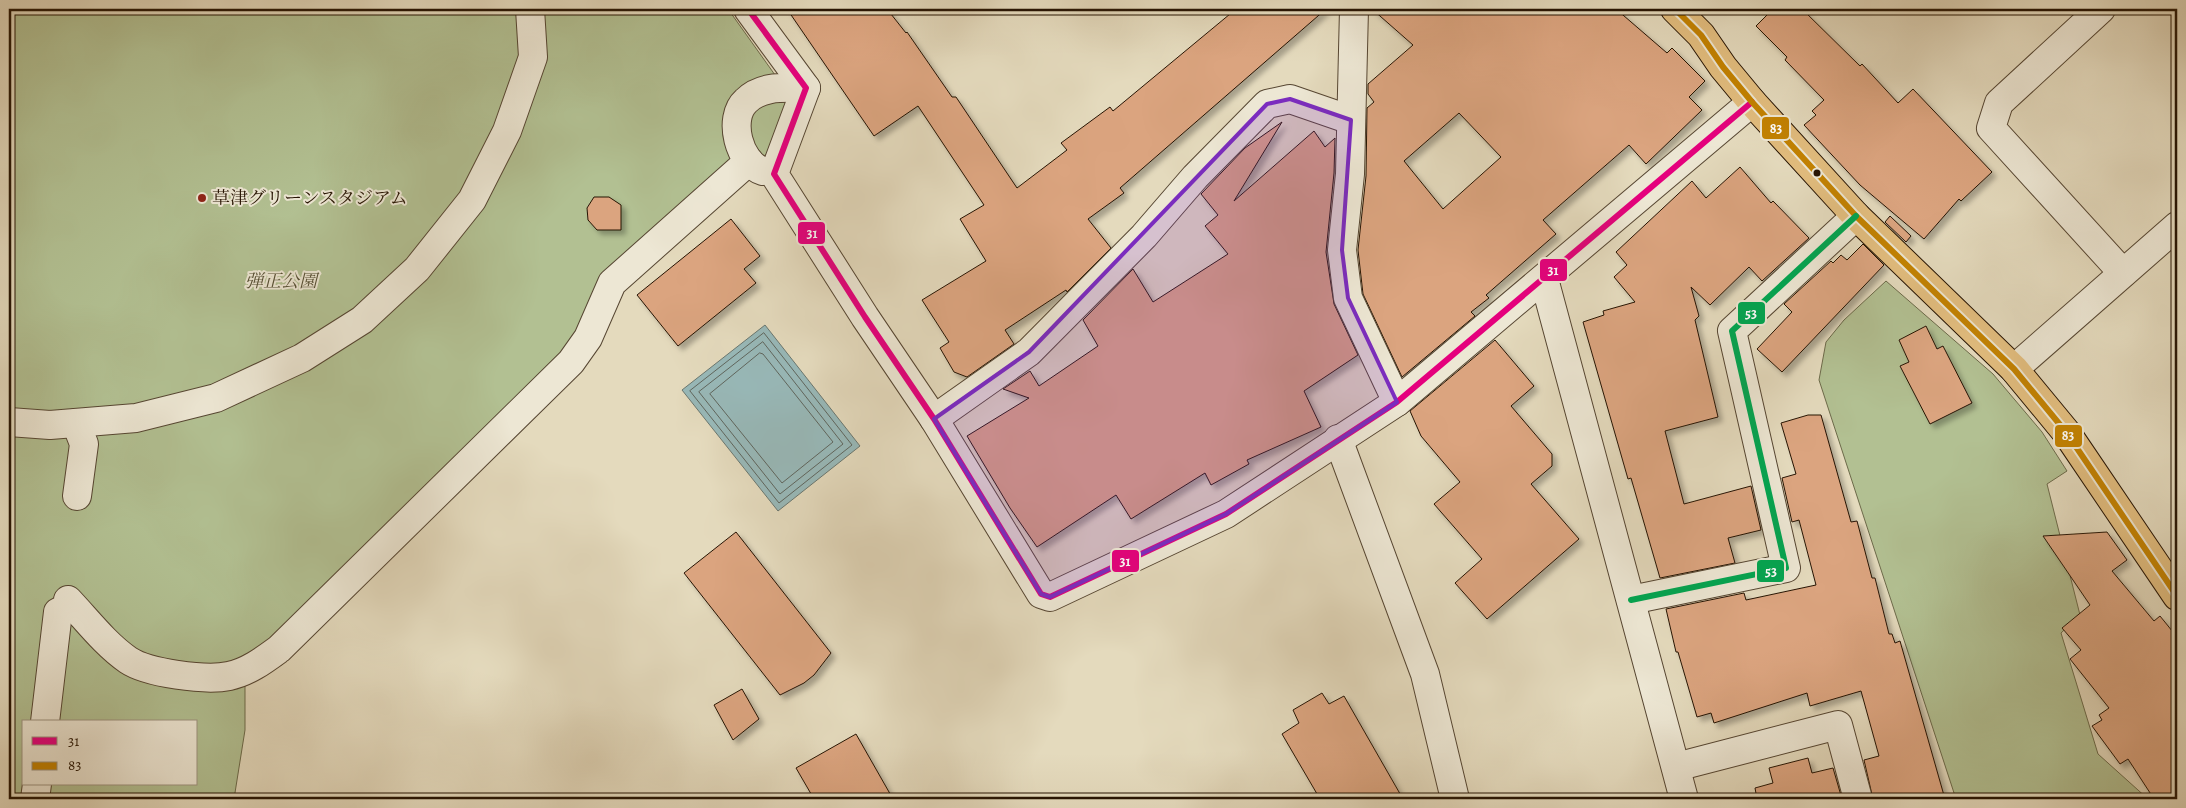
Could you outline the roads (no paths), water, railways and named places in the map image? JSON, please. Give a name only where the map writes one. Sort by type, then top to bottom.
[{"type":"main road","points":[[1675,9],[1702,35],[1723,67],[1752,102],[1856,216],[2014,369],[2066,432],[2177,596]]},
{"type":"street","points":[[9,422],[50,426],[136,418],[216,398],[302,358],[362,320],[418,269],[472,200],[507,131],[533,57],[530,9]]},
{"type":"street","points":[[748,9],[806,88]]},
{"type":"street","points":[[1354,9],[1350,174],[1342,250],[1348,298],[1396,402]]},
{"type":"street","points":[[2102,9],[1999,103],[1991,128],[2123,273]]},
{"type":"street","points":[[806,88],[773,88],[759,92],[745,101],[738,116],[736,133],[744,153],[749,161],[759,170],[774,174],[865,317],[934,419],[1041,594],[1050,597],[1226,514],[1396,402],[1752,102]]},
{"type":"street","points":[[774,174],[806,88]]},
{"type":"street","points":[[934,419],[1029,352],[1144,236],[1195,177],[1267,104],[1290,99],[1351,120]]},
{"type":"street","points":[[45,720],[63,606],[129,660],[159,673],[228,677],[254,666],[279,649],[571,362],[588,338],[612,283],[749,161]]},
{"type":"street","points":[[1631,600],[1786,568],[1732,331],[1856,216]]},
{"type":"street","points":[[2014,369],[2177,226]]},
{"type":"street","points":[[1544,279],[1684,799]]},
{"type":"street","points":[[76,423],[84,444],[77,496]]},
{"type":"street","points":[[1338,440],[1425,674],[1455,799]]},
{"type":"street","points":[[1676,767],[1838,725],[1858,799]]},
{"type":"street","points":[[35,799],[37,786]]},
{"type":"water","points":[[765,325],[860,446],[778,511],[682,390]]},
{"type":"place","name":"草津グリーンスタジアム","points":[[202,198]]},
{"type":"park label","name":"弾正公園","points":[[281,281]]}]
